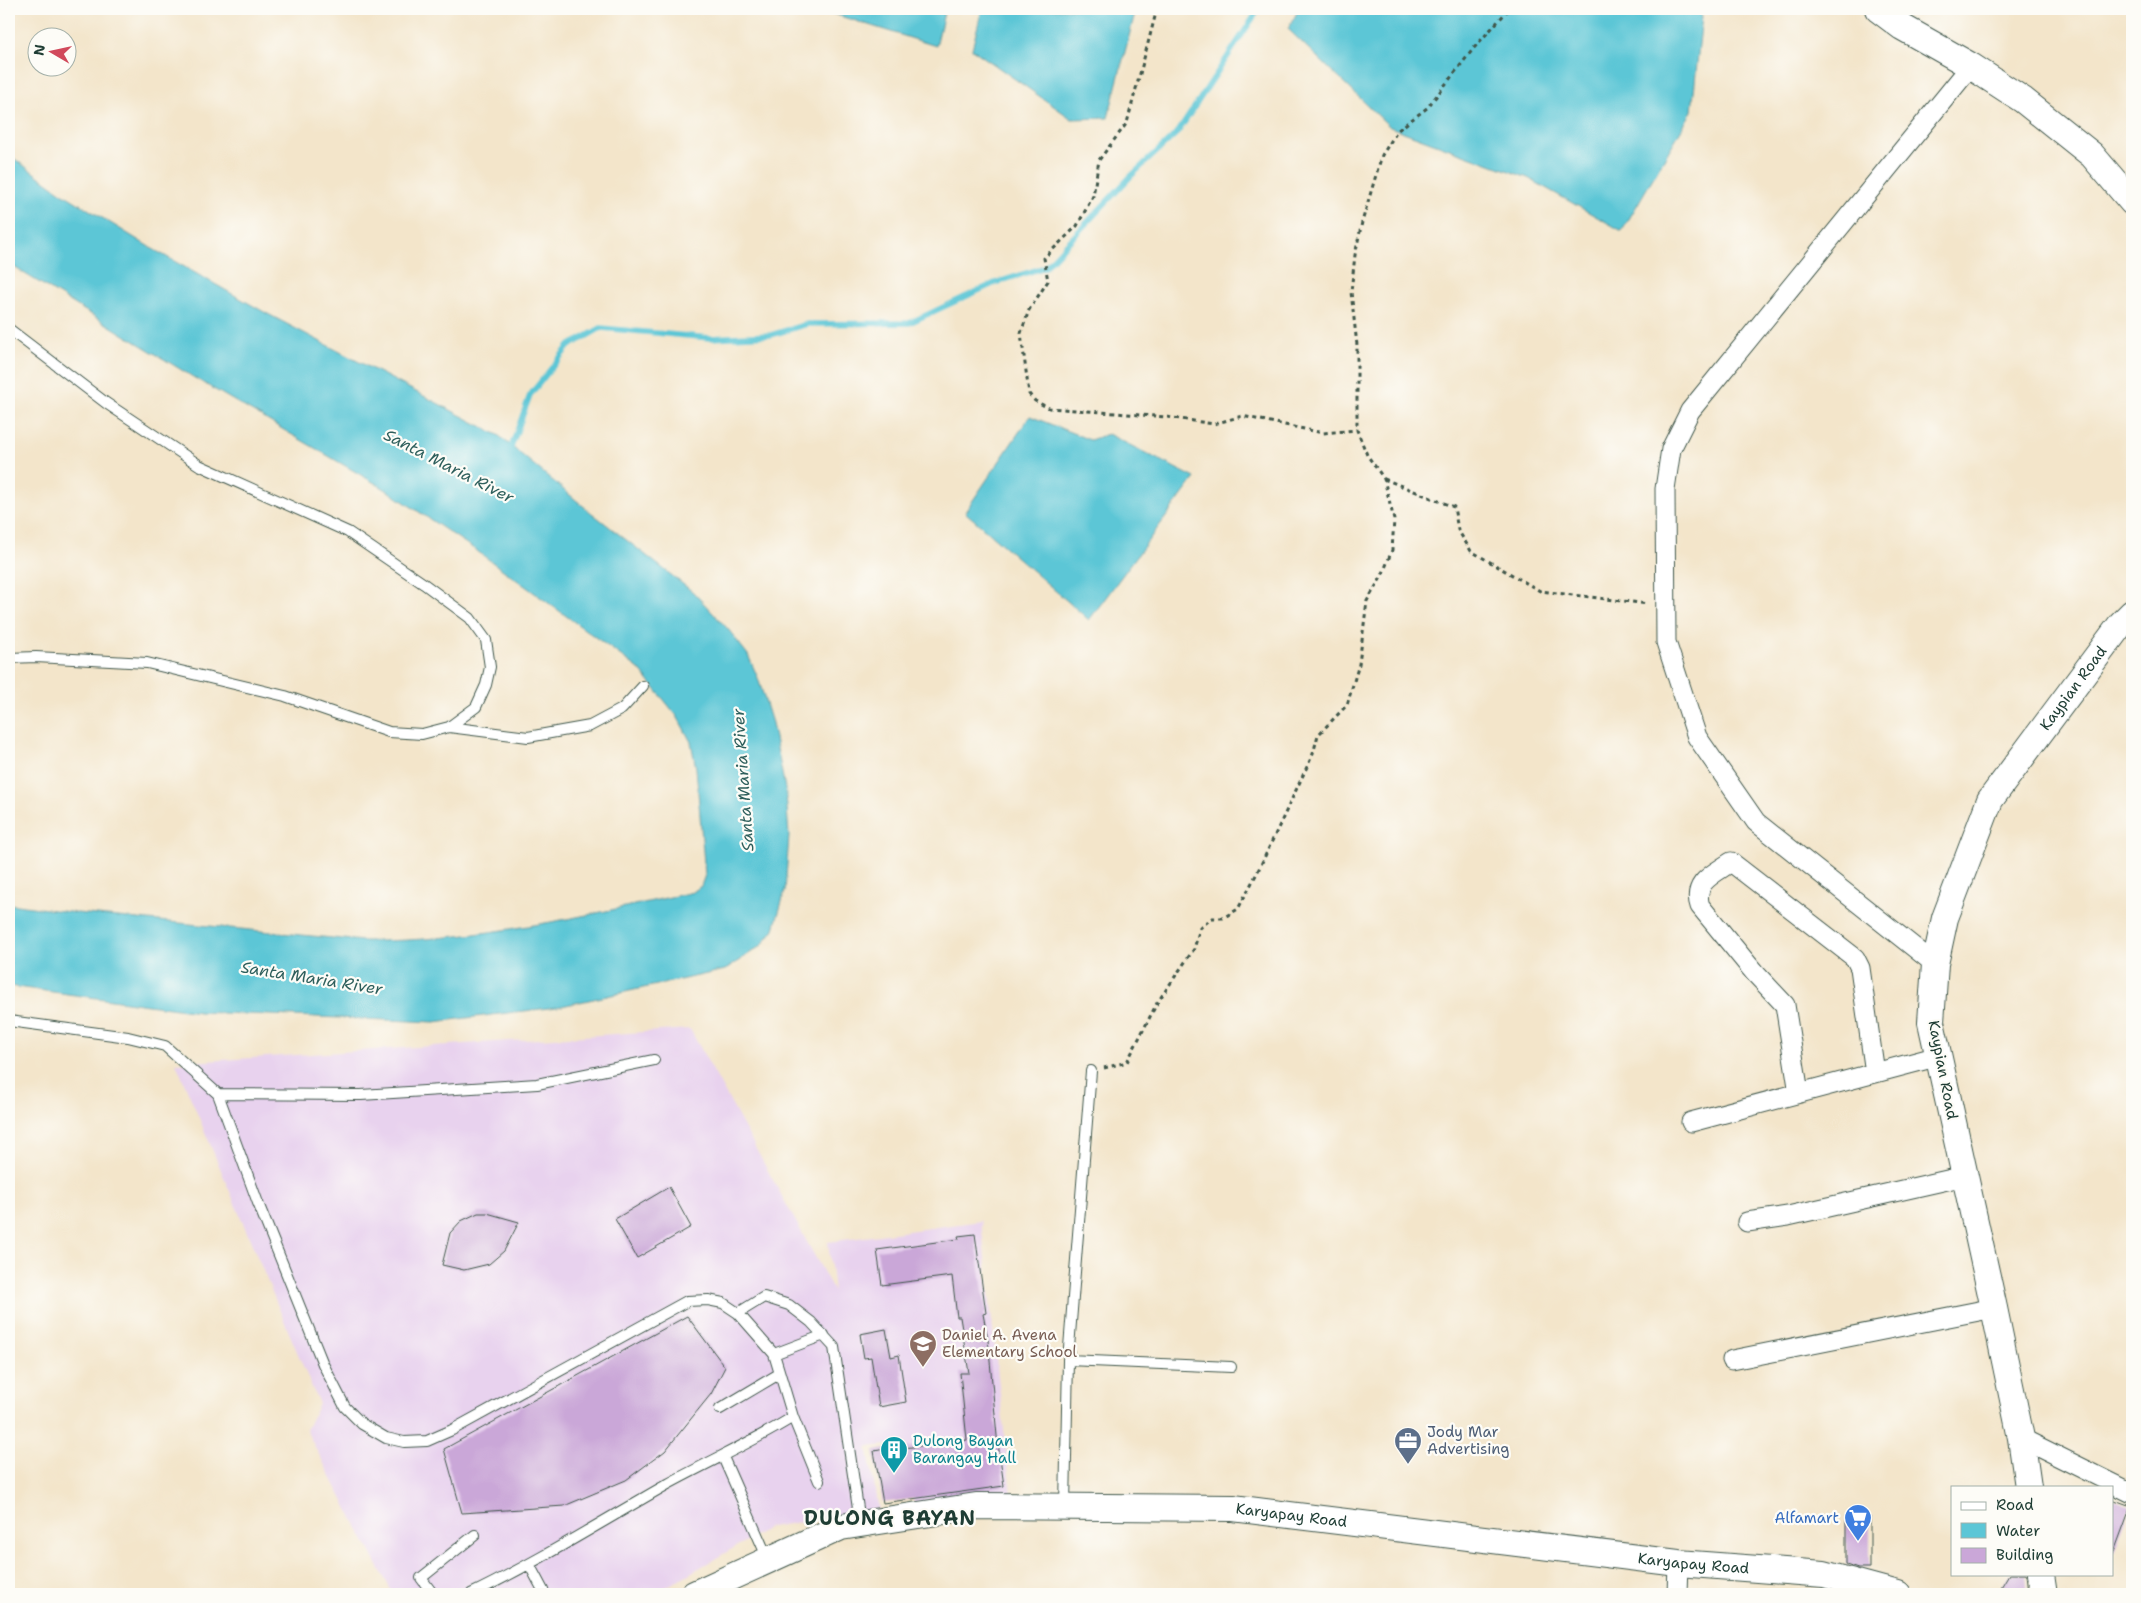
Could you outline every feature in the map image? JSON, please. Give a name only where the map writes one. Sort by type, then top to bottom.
[{"type":"main road","points":[[1878,9],[1902,27],[1971,66],[2023,100],[2092,155],[2132,202]]},
{"type":"main road","name":"Kaypian Road","points":[[2028,1486],[2021,1438],[1994,1308],[1931,1022],[1935,964],[1945,918],[1990,800],[2121,624],[2132,614]]},
{"type":"main road","name":"Karyapay Road","points":[[694,1594],[841,1527],[976,1506],[1233,1508],[1678,1563],[1824,1574],[1898,1594]]},
{"type":"main road","points":[[2041,1576],[2044,1594]]},
{"type":"street","points":[[1935,964],[1756,822],[1697,737],[1666,642],[1665,489],[1671,449],[1690,411],[1971,66]]},
{"type":"street","points":[[1799,1093],[1786,1005],[1754,972],[1700,906],[1697,898],[1698,889],[1703,881],[1731,862],[1855,958],[1860,968],[1875,1073]]},
{"type":"street","points":[[1690,1122],[1939,1056]]},
{"type":"street","points":[[1747,1222],[1797,1214],[1966,1176]]},
{"type":"street","points":[[1732,1360],[1994,1308]]},
{"type":"street","points":[[2021,1438],[2132,1493]]},
{"type":"street","points":[[1678,1563],[1678,1594]]},
{"type":"lane","points":[[9,329],[106,403],[199,465],[348,532],[470,618],[486,640],[490,667],[486,685],[476,707],[449,727]]},
{"type":"lane","points":[[9,658],[36,657],[147,663],[285,696],[389,732],[422,734],[449,727],[528,737],[590,726],[622,709],[643,686]]},
{"type":"lane","points":[[9,1021],[128,1037],[165,1046],[218,1094],[258,1202],[323,1364],[345,1407],[362,1424],[386,1438],[404,1442],[427,1441],[688,1301],[708,1300],[723,1304],[738,1313],[774,1354],[793,1417],[820,1481]]},
{"type":"lane","points":[[218,1094],[361,1096],[537,1084],[654,1060]]},
{"type":"lane","points":[[1065,1507],[1068,1360],[1091,1071]]},
{"type":"lane","points":[[738,1313],[764,1297],[789,1305],[811,1322],[834,1347],[860,1524]]},
{"type":"lane","points":[[774,1354],[824,1335]]},
{"type":"lane","points":[[1068,1360],[1231,1367]]},
{"type":"lane","points":[[720,1409],[780,1374]]},
{"type":"lane","points":[[471,1594],[529,1564],[671,1483],[723,1457],[793,1417]]},
{"type":"lane","points":[[723,1457],[769,1560]]},
{"type":"lane","points":[[434,1594],[421,1578],[475,1535]]},
{"type":"lane","points":[[529,1564],[545,1594]]},
{"type":"path","points":[[1157,9],[1127,123],[1099,160],[1094,196],[1077,226],[1044,258],[1048,281],[1029,310],[1021,333],[1028,394],[1035,401],[1049,408],[1167,417],[1214,424],[1242,416],[1323,433],[1356,430]]},
{"type":"path","points":[[1091,1071],[1127,1062],[1157,1003],[1194,949],[1200,928],[1212,918],[1223,918],[1238,909],[1313,754],[1318,735],[1347,705],[1359,664],[1367,601],[1382,576],[1392,550],[1394,520],[1384,479],[1367,455],[1356,430],[1356,345],[1351,292],[1355,255],[1362,222],[1382,156],[1398,130],[1427,108],[1474,48],[1509,9]]},
{"type":"path","points":[[1384,479],[1454,507],[1458,530],[1471,551],[1540,591],[1666,606]]},
{"type":"shaded area","points":[[690,1029],[834,1291],[828,1242],[981,1221],[1011,1494],[914,1505],[906,1443],[867,1447],[879,1509],[770,1527],[654,1594],[393,1594],[306,1430],[319,1404],[176,1063]]},
{"type":"water","points":[[828,9],[945,9],[936,46],[827,12]]},
{"type":"water","points":[[982,9],[1136,9],[1108,118],[1072,119],[972,49]]},
{"type":"water","points":[[1299,9],[1696,9],[1702,16],[1692,111],[1622,231],[1528,178],[1390,127],[1288,29]]},
{"type":"water","name":"Santa Maria River","points":[[9,155],[62,193],[151,248],[266,313],[498,435],[588,510],[693,592],[728,629],[748,655],[758,678],[772,723],[786,793],[789,836],[785,891],[774,929],[762,945],[725,970],[557,1007],[434,1022],[199,1012],[9,986],[9,904],[77,913],[363,941],[405,940],[488,932],[611,910],[693,892],[701,886],[705,875],[696,768],[691,742],[677,716],[639,669],[477,551],[385,489],[193,377],[9,264]]},
{"type":"water","points":[[1030,416],[1090,440],[1108,434],[1195,478],[1089,620],[965,512]]},
{"type":"building","points":[[669,1187],[691,1227],[637,1258],[615,1219]]},
{"type":"building","points":[[478,1213],[487,1213],[519,1222],[504,1251],[489,1264],[464,1270],[442,1265],[450,1233],[461,1221]]},
{"type":"building","points":[[975,1234],[986,1313],[983,1314],[988,1340],[997,1436],[1004,1486],[883,1503],[874,1451],[967,1440],[960,1373],[969,1373],[960,1317],[957,1317],[952,1276],[882,1285],[877,1250],[959,1239],[958,1236]]},
{"type":"building","points":[[687,1316],[725,1367],[711,1394],[665,1451],[626,1480],[564,1506],[462,1513],[444,1449]]},
{"type":"building","points":[[886,1329],[891,1357],[899,1355],[906,1402],[879,1407],[871,1357],[864,1358],[860,1334]]},
{"type":"building","points":[[2114,1500],[2131,1506],[2114,1552]]},
{"type":"building","name":"Alfamart","points":[[1846,1517],[1870,1517],[1870,1568],[1858,1568],[1846,1564]]},
{"type":"building","points":[[2008,1576],[2026,1576],[2028,1594],[1997,1594]]},
{"type":"waterway","points":[[509,453],[530,395],[569,346],[601,328],[710,338],[771,335],[807,324],[909,323],[995,283],[1045,267],[1131,176],[1178,132],[1259,9]]},
{"type":"place","name":"Daniel A. Avena Elementary School","points":[[923,1368]]},
{"type":"place","name":"Jody Mar Advertising","points":[[1408,1465]]},
{"type":"place","name":"Dulong Bayan Barangay Hall","points":[[894,1474]]},
{"type":"place","name":"Alfamart","points":[[1858,1542]]},
{"type":"district","name":"DULONG BAYAN","points":[[890,1518]]}]
